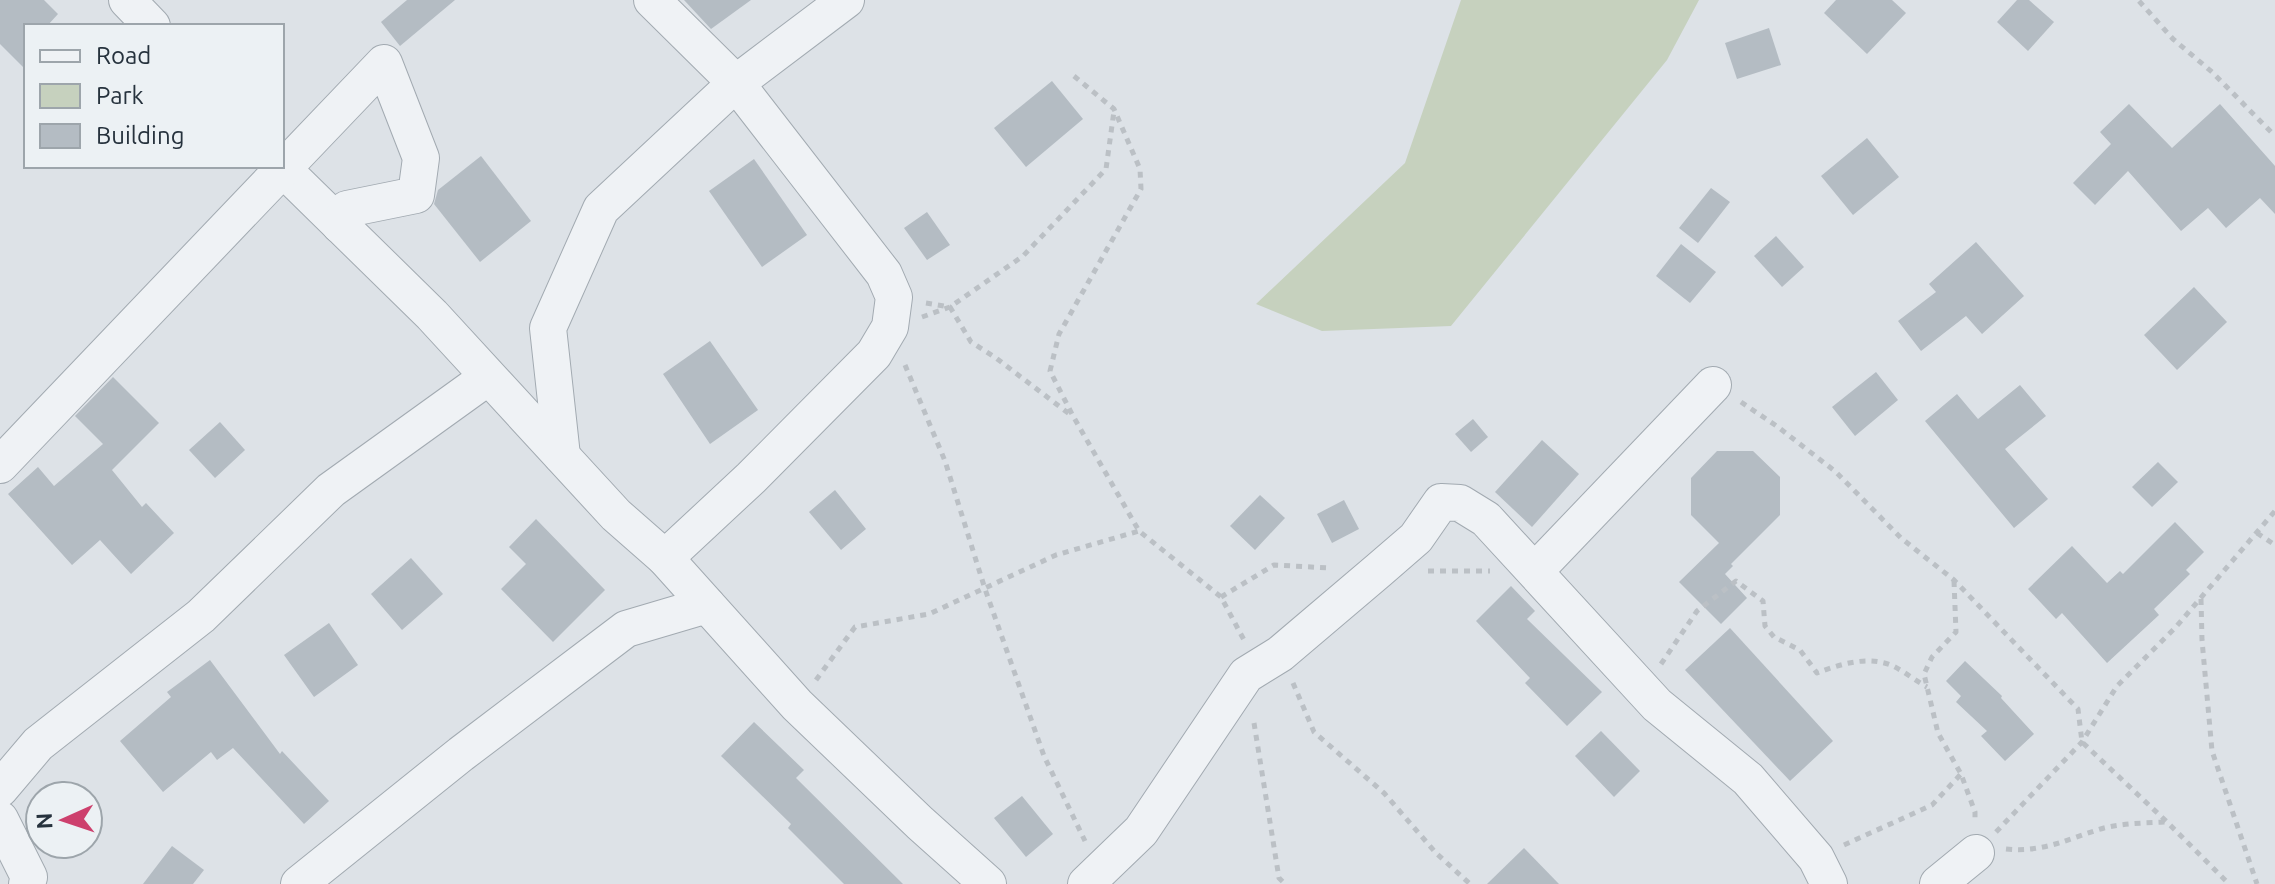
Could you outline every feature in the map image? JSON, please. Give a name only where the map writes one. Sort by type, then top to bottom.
[{"type":"street","points":[[127,0],[150,24]]},
{"type":"street","points":[[652,0],[736,83],[884,274],[892,312],[874,354],[751,478],[665,558]]},
{"type":"street","points":[[562,456],[548,328],[601,209],[736,83],[846,0]]},
{"type":"street","points":[[284,165],[384,63],[421,158],[416,195],[347,209],[340,225]]},
{"type":"street","points":[[0,465],[281,168],[432,315],[616,515],[665,558],[797,705],[988,884]]},
{"type":"street","points":[[0,789],[38,744],[201,616],[331,490],[488,377]]},
{"type":"street","points":[[1535,571],[1713,385]]},
{"type":"street","points":[[1093,877],[1141,831],[1246,675],[1280,654],[1416,538],[1441,502],[1460,503],[1486,519],[1657,705],[1748,779],[1822,871]]},
{"type":"street","points":[[299,884],[461,754],[626,629],[707,605]]},
{"type":"street","points":[[0,819],[29,877],[27,884]]},
{"type":"street","points":[[1938,884],[1980,860]]},
{"type":"path","points":[[2139,1],[2173,39],[2212,72],[2275,136]]},
{"type":"path","points":[[1074,76],[1114,109],[1140,169],[1141,189],[1059,334],[1050,371],[1139,531],[1221,597],[1251,654],[1246,675],[1279,878],[1285,884]]},
{"type":"path","points":[[892,312],[950,307],[1023,256],[1106,169],[1114,109]]},
{"type":"path","points":[[892,312],[950,307]]},
{"type":"path","points":[[950,307],[971,342],[1073,416]]},
{"type":"path","points":[[892,312],[1044,756],[1093,877]]},
{"type":"path","points":[[1713,385],[1730,390],[1742,403],[1836,472],[1901,538],[1954,580],[2078,709],[2082,742],[2229,884]]},
{"type":"path","points":[[1980,860],[2082,742],[2117,686],[2175,628],[2275,511]]},
{"type":"path","points":[[797,705],[855,627],[929,614],[1056,555],[1139,531]]},
{"type":"path","points":[[2257,533],[2275,545]]},
{"type":"path","points":[[1954,580],[1956,632],[1932,657],[1924,674],[1938,733],[1961,774],[1975,812],[1980,860]]},
{"type":"path","points":[[2201,599],[2212,751],[2257,884]]},
{"type":"path","points":[[1280,654],[1314,732],[1384,793],[1436,853],[1470,884]]},
{"type":"path","points":[[1822,871],[1932,805],[1961,774]]},
{"type":"path","points":[[1980,860],[2003,848],[2025,851],[2054,846],[2104,828],[2167,822]]},
{"type":"green space","points":[[1461,0],[1699,0],[1667,60],[1451,326],[1322,331],[1256,304],[1405,163]]},
{"type":"building","points":[[0,0],[44,0],[58,14],[49,24],[24,24],[24,68],[0,44]]},
{"type":"building","points":[[407,0],[455,0],[400,46],[381,22]]},
{"type":"building","points":[[684,0],[751,0],[711,29]]},
{"type":"building","points":[[1836,0],[1892,0],[1906,13],[1867,54],[1824,13]]},
{"type":"building","points":[[2017,0],[2029,0],[2054,22],[2028,51],[1997,22]]},
{"type":"building","points":[[1769,28],[1781,65],[1737,79],[1725,43]]},
{"type":"building","points":[[1052,81],[1083,119],[1026,167],[994,128]]},
{"type":"building","points":[[2129,104],[2172,148],[2220,104],[2275,166],[2275,214],[2260,198],[2226,228],[2208,208],[2181,231],[2128,171],[2095,205],[2073,183],[2111,144],[2100,132]]},
{"type":"building","points":[[1867,138],[1899,177],[1853,215],[1821,176]]},
{"type":"building","points":[[481,156],[531,221],[480,262],[434,204],[438,190]]},
{"type":"building","points":[[754,159],[807,235],[762,267],[709,191]]},
{"type":"building","points":[[1711,188],[1730,202],[1698,243],[1679,228]]},
{"type":"building","points":[[927,212],[950,245],[927,260],[904,228]]},
{"type":"building","points":[[1776,236],[1804,267],[1782,287],[1754,256]]},
{"type":"building","points":[[1976,242],[2024,296],[1982,334],[1966,316],[1921,351],[1898,321],[1936,292],[1929,284]]},
{"type":"building","points":[[1681,244],[1716,272],[1690,303],[1656,276]]},
{"type":"building","points":[[2194,287],[2227,322],[2177,370],[2144,335]]},
{"type":"building","points":[[710,341],[758,410],[710,444],[663,374]]},
{"type":"building","points":[[1876,372],[1898,400],[1855,436],[1832,407]]},
{"type":"building","points":[[113,377],[159,423],[112,470],[142,507],[146,503],[174,533],[131,574],[100,540],[72,565],[8,494],[38,467],[54,486],[103,444],[75,416]]},
{"type":"building","points":[[2020,385],[2046,416],[2005,449],[2048,499],[2014,528],[1925,421],[1957,394],[1978,419]]},
{"type":"building","points":[[1473,419],[1488,437],[1471,452],[1455,434]]},
{"type":"building","points":[[220,422],[245,450],[215,478],[189,450]]},
{"type":"building","points":[[1542,440],[1579,474],[1532,527],[1495,492]]},
{"type":"building","points":[[1717,451],[1753,451],[1780,477],[1780,515],[1731,564],[1733,566],[1725,574],[1747,598],[1721,624],[1679,582],[1719,543],[1691,515],[1691,478]]},
{"type":"building","points":[[2158,462],[2178,482],[2152,507],[2132,487]]},
{"type":"building","points":[[835,490],[866,529],[841,550],[809,512]]},
{"type":"building","points":[[1260,495],[1285,518],[1255,550],[1230,526]]},
{"type":"building","points":[[1344,500],[1359,529],[1332,543],[1317,514]]},
{"type":"building","points":[[536,519],[605,590],[553,642],[501,589],[526,564],[509,547]]},
{"type":"building","points":[[2175,522],[2204,552],[2186,570],[2190,574],[2154,609],[2159,615],[2107,663],[2062,613],[2056,619],[2028,589],[2072,546],[2107,583],[2120,571],[2123,574]]},
{"type":"building","points":[[411,558],[443,594],[402,630],[371,594]]},
{"type":"building","points":[[1511,586],[1535,611],[1527,619],[1602,692],[1567,726],[1525,683],[1530,678],[1476,621]]},
{"type":"building","points":[[329,623],[358,665],[314,697],[284,655]]},
{"type":"building","points":[[1730,628],[1833,741],[1790,781],[1685,670]]},
{"type":"building","points":[[210,660],[280,754],[282,751],[329,801],[304,824],[233,748],[217,760],[211,752],[163,792],[120,741],[171,697],[167,692]]},
{"type":"building","points":[[1965,661],[2002,696],[2034,734],[2005,761],[1981,736],[1987,731],[1956,702],[1961,696],[1946,681]]},
{"type":"building","points":[[754,722],[804,770],[796,778],[903,884],[844,884],[788,828],[791,824],[721,756]]},
{"type":"building","points":[[1601,731],[1640,771],[1614,797],[1575,756]]},
{"type":"building","points":[[1022,796],[1053,834],[1026,857],[994,818]]},
{"type":"building","points":[[172,846],[204,870],[193,884],[143,884]]},
{"type":"building","points":[[1524,848],[1559,884],[1487,884]]}]
